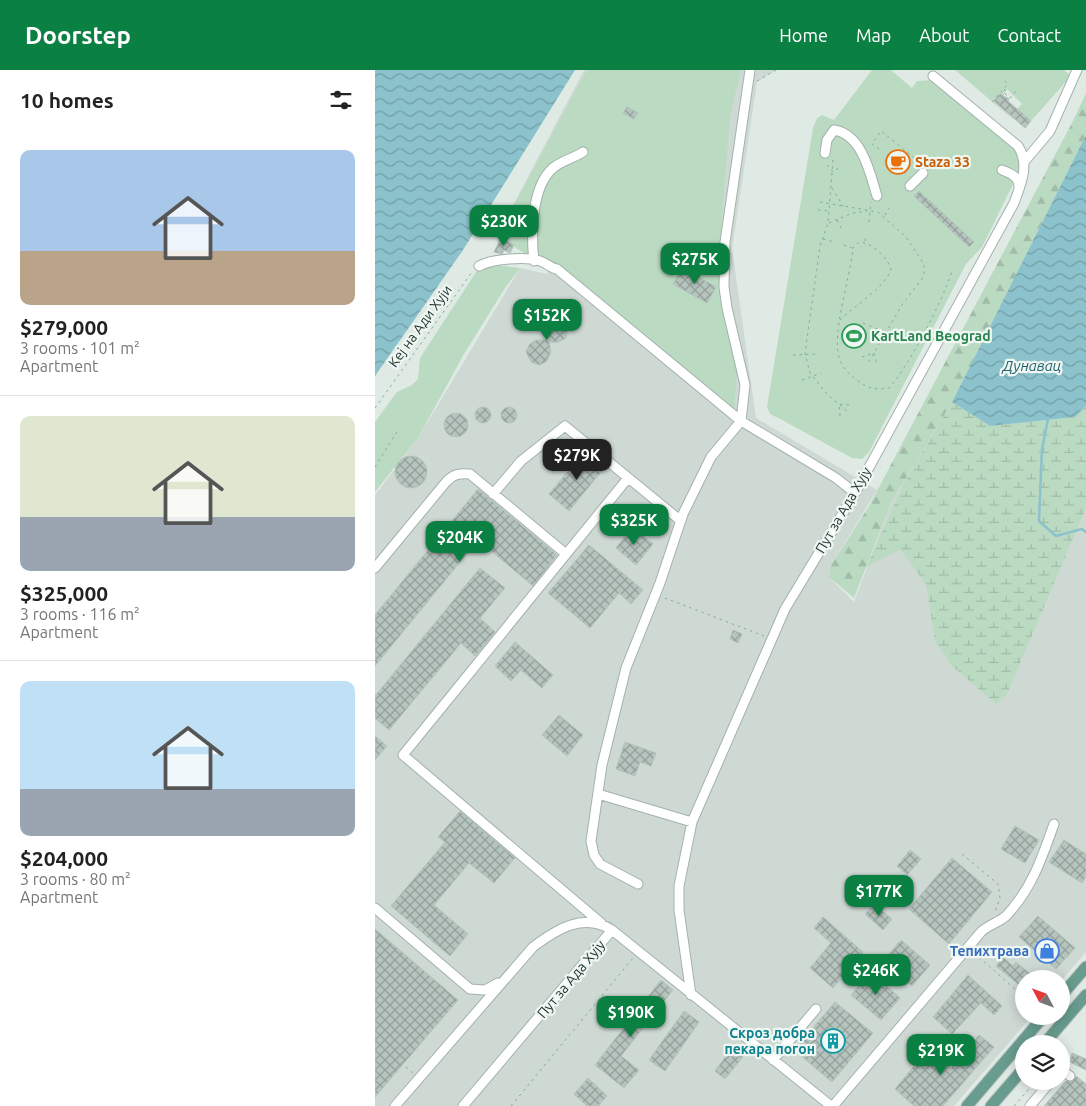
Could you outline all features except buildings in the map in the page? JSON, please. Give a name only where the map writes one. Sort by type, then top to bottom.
[{"type":"main road","points":[[1070,986],[1086,967]]},
{"type":"main road","points":[[1052,1035],[1086,995]]},
{"type":"main road","points":[[967,1106],[1036,1025]]},
{"type":"main road","points":[[991,1106],[1015,1078]]},
{"type":"lane","points":[[638,884],[600,864],[594,855],[591,841],[602,766],[626,668],[655,595],[681,521],[711,457],[741,421],[745,385],[731,327],[724,267],[725,242],[750,70]]},
{"type":"lane","points":[[1024,162],[1049,131],[1077,70]]},
{"type":"lane","points":[[933,76],[1019,146],[1024,162]]},
{"type":"lane","points":[[825,153],[827,140],[834,130],[841,131],[859,147],[874,198]]},
{"type":"lane","points":[[535,261],[533,217],[541,184],[553,168],[583,152]]},
{"type":"lane","name":"Пут за Ада Хују","points":[[691,995],[679,910],[679,886],[692,822],[785,609],[855,493],[1014,203],[1024,170],[1024,162]]},
{"type":"lane","points":[[1002,170],[1015,176],[1019,182],[1019,190]]},
{"type":"lane","points":[[910,186],[925,171]]},
{"type":"lane","points":[[482,264],[499,259],[540,261],[549,268],[557,269],[741,421],[836,478],[855,493]]},
{"type":"lane","points":[[493,494],[521,461],[565,426],[681,521]]},
{"type":"lane","points":[[375,568],[452,476],[470,474],[567,554]]},
{"type":"lane","points":[[612,930],[601,923],[403,755],[628,478]]},
{"type":"lane","points":[[598,794],[692,822]]},
{"type":"lane","points":[[832,1106],[968,948],[991,924],[1006,916],[1029,886],[1054,824]]},
{"type":"lane","points":[[375,908],[470,989],[485,990],[503,980]]},
{"type":"lane","points":[[395,1106],[533,947],[551,934],[583,921],[601,923]]},
{"type":"lane","name":"Пут за Ада Хују","points":[[463,1106],[612,930],[832,1106]]},
{"type":"lane","points":[[773,1060],[817,1010]]},
{"type":"lane","points":[[1030,1106],[1043,1090]]},
{"type":"path","points":[[749,82],[757,81],[776,70]]},
{"type":"path","points":[[992,102],[1008,84],[1002,79]]},
{"type":"path","points":[[1003,89],[1007,97],[1010,98],[1017,90]]},
{"type":"path","points":[[879,149],[871,144],[881,131],[925,171]]},
{"type":"path","points":[[833,160],[828,223],[822,238],[806,354],[812,376],[848,412]]},
{"type":"path","points":[[827,165],[833,172]]},
{"type":"path","points":[[833,172],[840,167]]},
{"type":"path","points":[[832,187],[843,206]]},
{"type":"path","points":[[869,222],[874,198]]},
{"type":"path","points":[[820,202],[871,211],[884,216],[906,237],[924,264],[924,276],[885,333],[868,363]]},
{"type":"path","points":[[884,216],[889,208]]},
{"type":"path","points":[[819,210],[829,212]]},
{"type":"path","points":[[828,223],[853,213],[871,211]]},
{"type":"path","points":[[836,220],[842,230]]},
{"type":"path","points":[[865,242],[866,235]]},
{"type":"path","points":[[822,238],[834,242]]},
{"type":"path","points":[[840,320],[889,277],[891,270],[886,258],[865,242],[859,242],[853,248],[836,339],[839,358],[845,371],[874,390],[889,388],[911,355],[948,284],[952,271]]},
{"type":"path","points":[[844,245],[853,248]]},
{"type":"path","name":"Кеј на Ади Хуји","points":[[375,408],[479,262],[482,264]]},
{"type":"path","points":[[863,323],[885,333]]},
{"type":"path","points":[[862,357],[874,352]]},
{"type":"path","points":[[874,352],[877,365]]},
{"type":"path","points":[[793,355],[815,354]]},
{"type":"path","points":[[802,380],[821,374]]},
{"type":"path","points":[[839,404],[849,405]]},
{"type":"path","points":[[839,404],[840,416]]},
{"type":"path","points":[[375,466],[399,430]]},
{"type":"path","points":[[655,595],[771,639]]},
{"type":"path","points":[[962,854],[998,884],[999,898],[991,924]]},
{"type":"path","points":[[968,948],[1015,989]]},
{"type":"path","points":[[511,1106],[638,952]]},
{"type":"path","points":[[406,1067],[416,1075]]},
{"type":"path","points":[[1015,1106],[1028,1090]]},
{"type":"shaded area","points":[[584,70],[776,70],[757,82],[732,249],[756,418],[877,490],[830,567],[829,577],[854,602],[891,503],[952,402],[990,426],[1075,417],[1086,406],[1086,952],[1070,971],[1015,970],[1015,1025],[1024,1025],[954,1106],[375,1106],[375,495],[418,438],[520,268],[547,274],[548,267],[497,236]]},
{"type":"green space","points":[[587,70],[741,70],[730,116],[719,254],[737,375],[733,421],[548,268],[497,236]]},
{"type":"green space","name":"KartLand Beograd","points":[[872,70],[891,70],[912,88],[917,81],[932,80],[1014,148],[1018,155],[1019,172],[982,247],[966,264],[869,452],[862,459],[852,458],[770,414],[767,407],[813,128],[817,118],[822,115],[834,120]]},
{"type":"green space","points":[[955,70],[1064,70],[1071,76],[1031,121],[1017,109],[1022,104],[1007,89],[1003,97],[994,101],[1016,122]]},
{"type":"green space","points":[[1086,93],[1086,135],[952,402],[891,503],[854,598],[829,577],[830,567],[869,506],[1073,121]]},
{"type":"green space","points":[[485,264],[520,268],[505,288],[464,354],[418,438],[375,492],[375,422],[397,392],[412,385],[418,379],[420,358],[476,272]]},
{"type":"green space","points":[[952,402],[990,426],[1075,417],[1086,406],[1086,508],[1007,694],[996,704],[951,665],[935,641],[926,584],[900,549],[866,567],[903,485]]},
{"type":"water","points":[[375,70],[575,70],[463,250],[375,376]]},
{"type":"water","name":"Дунавац","points":[[1086,135],[1086,406],[1075,417],[990,426],[952,402]]},
{"type":"waterway","points":[[1048,419],[1042,449],[1039,521],[1056,536],[1082,529],[1086,532]]},
{"type":"place","name":"Staza 33","points":[[898,162]]},
{"type":"place","name":"KartLand Beograd","points":[[854,336]]},
{"type":"place","name":"Тепихтрава","points":[[1047,951]]},
{"type":"place","name":"Скроз добра пекара погон","points":[[833,1041]]}]
